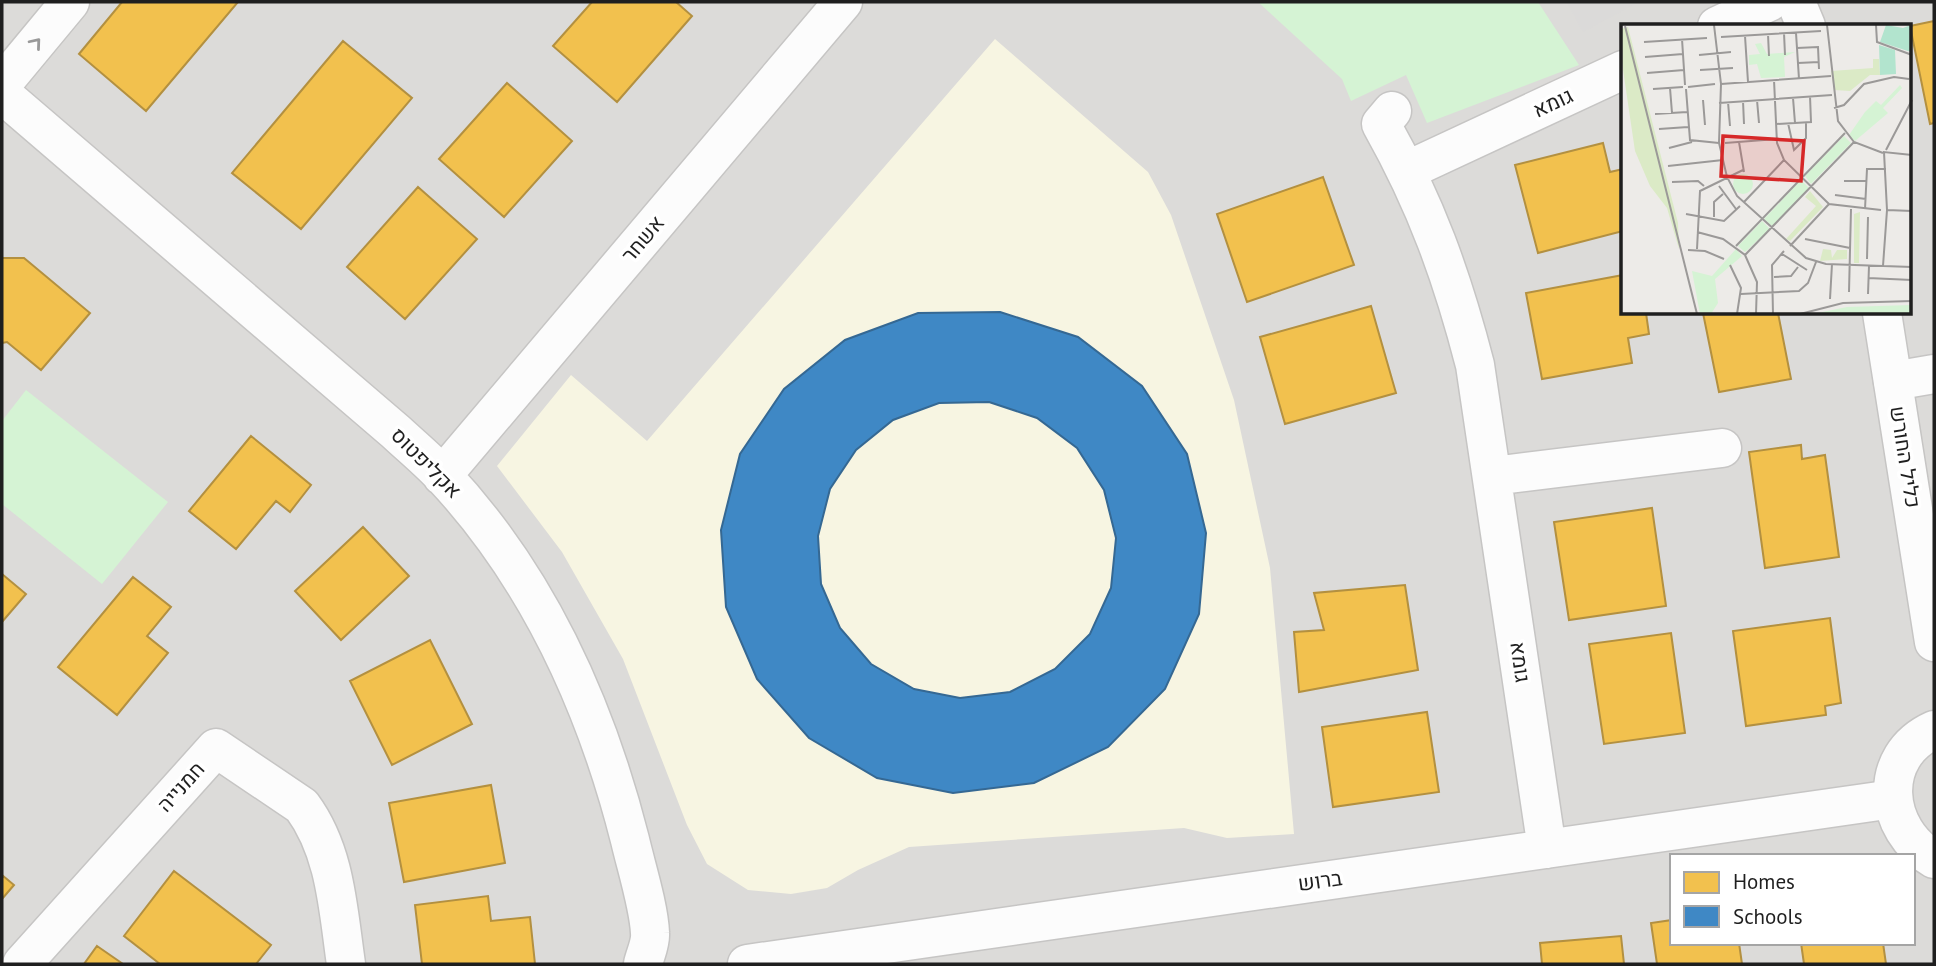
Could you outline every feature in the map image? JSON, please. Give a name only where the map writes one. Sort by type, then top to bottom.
[{"type":"street","points":[[2,83],[71,2]]},
{"type":"street","name":"אשחר","points":[[442,475],[843,2]]},
{"type":"street","points":[[1721,24],[1769,2]]},
{"type":"street","points":[[1796,2],[1804,24]]},
{"type":"street","name":"גומא","points":[[1406,171],[1621,71]]},
{"type":"street","name":"אקליפטוס","points":[[2,94],[270,321],[396,432],[442,475],[483,523],[519,573],[550,626],[578,683],[609,767],[637,869],[650,935],[643,964]]},
{"type":"street","name":"גומא","points":[[1392,111],[1381,124],[1431,224],[1456,293],[1475,365],[1547,849]]},
{"type":"street","name":"כליל החורש","points":[[1882,315],[1934,642]]},
{"type":"street","points":[[1893,381],[1934,374]]},
{"type":"street","points":[[1493,475],[1722,448]]},
{"type":"street","points":[[1934,730],[1918,740],[1903,756],[1895,776],[1893,799],[1903,831],[1917,847],[1934,859]]},
{"type":"street","name":"חמנייה","points":[[22,964],[216,748],[302,806],[311,819],[332,870],[346,964]]},
{"type":"street","name":"ברוש","points":[[747,964],[1893,799]]},
{"type":"shaded area","points":[[2,2],[1934,2],[1934,964],[2,964]]},
{"type":"shaded area","points":[[1567,2],[1639,2],[1583,32]]},
{"type":"shaded area","points":[[995,39],[1148,172],[1171,215],[1234,400],[1270,568],[1294,834],[1227,838],[1184,828],[909,847],[858,870],[827,888],[791,894],[748,890],[707,864],[687,825],[623,659],[562,552],[497,466],[571,375],[647,441]]},
{"type":"green space","points":[[1258,2],[1538,2],[1579,65],[1427,123],[1406,75],[1351,101],[1342,79]]},
{"type":"green space","points":[[26,390],[168,502],[102,584],[2,504],[2,421]]},
{"type":"building: Homes","points":[[122,2],[238,2],[146,111],[79,54]]},
{"type":"building: Homes","points":[[592,2],[676,2],[692,16],[617,102],[553,46]]},
{"type":"building: Homes","points":[[1934,21],[1934,123],[1930,124],[1912,36],[1912,26]]},
{"type":"building: Homes","points":[[343,41],[412,98],[301,229],[232,173]]},
{"type":"building: Homes","points":[[507,83],[572,141],[504,217],[439,159]]},
{"type":"building: Homes","points":[[1603,143],[1610,172],[1621,169],[1621,232],[1538,253],[1515,165]]},
{"type":"building: Homes","points":[[1323,177],[1354,265],[1247,302],[1217,214]]},
{"type":"building: Homes","points":[[418,187],[477,239],[405,319],[347,267]]},
{"type":"building: Homes","points":[[2,258],[24,258],[90,313],[41,370],[7,342],[2,343]]},
{"type":"building: Homes","points":[[1621,275],[1621,315],[1646,315],[1649,334],[1628,338],[1632,363],[1542,379],[1526,293]]},
{"type":"building: Homes","points":[[1371,306],[1396,393],[1285,424],[1260,337]]},
{"type":"building: Homes","points":[[1703,315],[1778,315],[1791,379],[1719,392]]},
{"type":"building: Homes","points":[[251,436],[311,485],[290,512],[276,501],[236,549],[189,511]]},
{"type":"building: Homes","points":[[1801,445],[1802,459],[1825,455],[1839,557],[1765,568],[1749,452]]},
{"type":"building: Homes","points":[[1652,508],[1666,606],[1569,620],[1554,522]]},
{"type":"building: Homes","points":[[363,527],[409,576],[341,640],[295,591]]},
{"type":"building: Homes","points":[[2,574],[26,594],[2,622]]},
{"type":"building: Homes","points":[[133,577],[171,607],[147,636],[168,653],[117,715],[58,667]]},
{"type":"building: Homes","points":[[1405,585],[1418,670],[1299,692],[1294,632],[1324,630],[1314,593]]},
{"type":"building: Homes","points":[[1830,618],[1841,703],[1825,706],[1826,715],[1746,726],[1733,631]]},
{"type":"building: Homes","points":[[1671,633],[1685,733],[1604,744],[1589,644]]},
{"type":"building: Homes","points":[[430,640],[472,724],[392,765],[350,681]]},
{"type":"building: Homes","points":[[1427,712],[1439,792],[1333,807],[1322,727]]},
{"type":"building: Homes","points":[[491,785],[505,863],[404,882],[389,803]]},
{"type":"building: Homes","points":[[174,871],[271,945],[256,964],[160,964],[124,936]]},
{"type":"building: Homes","points":[[2,875],[14,885],[2,899]]},
{"type":"building: Homes","points":[[488,896],[491,921],[530,917],[535,964],[422,964],[415,905]]},
{"type":"building: Homes","points":[[1670,920],[1670,945],[1739,945],[1742,964],[1657,964],[1651,923]]},
{"type":"building: Homes","points":[[1621,936],[1624,964],[1542,964],[1540,943]]},
{"type":"building: Homes","points":[[1801,945],[1883,945],[1886,964],[1804,964]]},
{"type":"building: Homes","points":[[97,946],[123,964],[84,964]]},
{"type":"building: Schools","points":[[1000,312],[1078,337],[1142,386],[1187,454],[1206,533],[1199,614],[1165,689],[1108,747],[1034,783],[953,793],[877,778],[809,738],[757,679],[726,607],[721,530],[740,454],[784,389],[845,340],[918,313]],"holes":[[[989,402],[1037,418],[1077,448],[1104,490],[1116,538],[1111,588],[1090,634],[1055,669],[1010,692],[960,698],[914,689],[871,664],[840,628],[821,584],[818,536],[830,489],[856,450],[893,420],[939,403]]]}]
